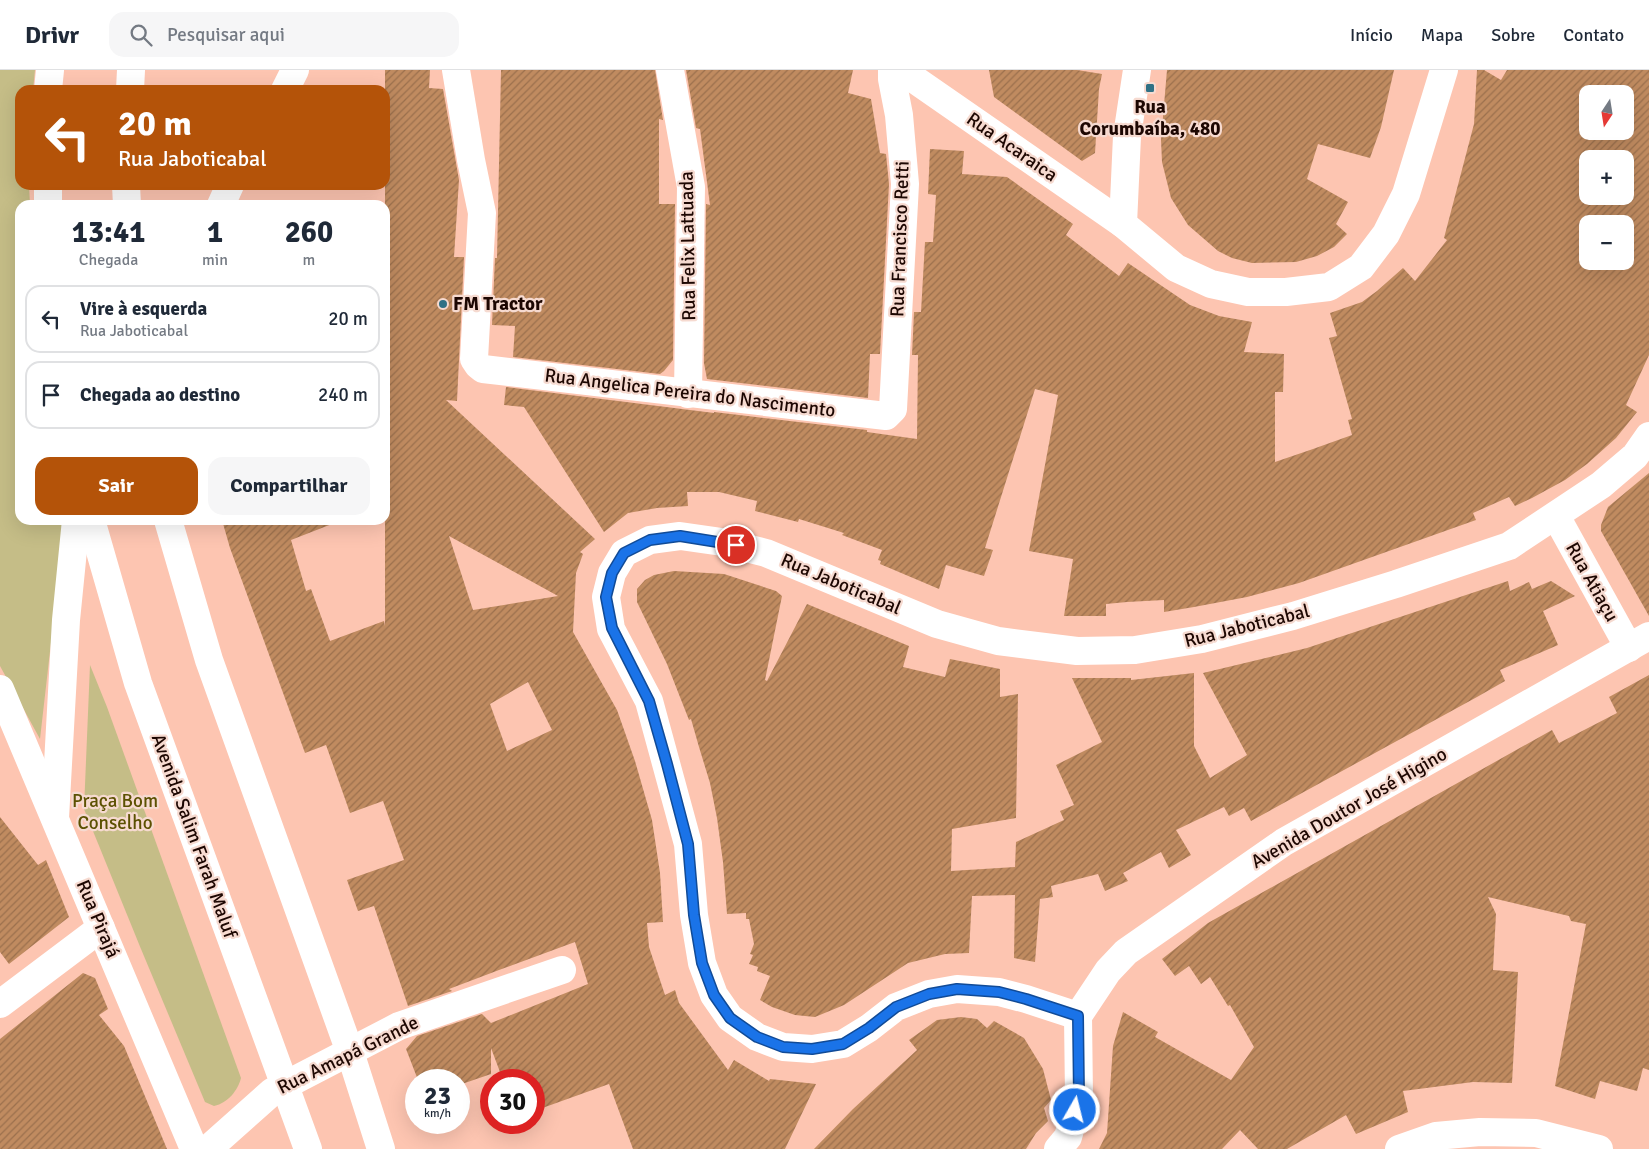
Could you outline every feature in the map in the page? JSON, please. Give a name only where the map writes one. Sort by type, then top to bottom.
[{"type":"main road","points":[[48,85],[50,70]]},
{"type":"main road","points":[[130,85],[131,70]]},
{"type":"main road","points":[[288,85],[295,70]]},
{"type":"main road","name":"Rua Angelica Pereira do Nascimento","points":[[456,70],[482,213],[474,359],[478,365],[484,369],[886,416],[893,409]]},
{"type":"main road","name":"Rua Felix Lattuada","points":[[670,70],[691,187],[688,394]]},
{"type":"main road","name":"Rua Francisco Retti","points":[[892,70],[899,114],[905,184],[893,409]]},
{"type":"main road","name":"Rua Acaraica","points":[[901,70],[1122,224],[1176,268],[1210,284],[1248,292],[1286,292],[1329,287],[1361,267],[1386,234],[1406,194],[1444,70]]},
{"type":"main road","points":[[1122,224],[1127,136],[1137,70]]},
{"type":"main road","name":"Rua Jaboticabal","points":[[1078,1016],[999,992],[957,989],[929,994],[896,1007],[869,1028],[843,1044],[812,1049],[783,1047],[757,1037],[730,1018],[714,995],[702,963],[694,915],[688,844],[649,701],[612,628],[606,597],[612,573],[624,553],[650,540],[680,536],[722,542],[766,553],[938,624],[998,641],[1077,651],[1135,650],[1211,637],[1292,616],[1509,546],[1608,479],[1636,456],[1649,436]]},
{"type":"main road","name":"Rua Atiaçu","points":[[1556,516],[1639,642]]},
{"type":"main road","points":[[55,818],[66,620],[76,525]]},
{"type":"main road","name":"Avenida Salim Farah Maluf","points":[[92,525],[138,683],[308,1149]]},
{"type":"main road","points":[[169,525],[209,660],[350,1052],[381,1149]]},
{"type":"main road","name":"Avenida Doutor José Higino","points":[[1078,1016],[1108,971],[1126,952],[1284,842],[1639,642]]},
{"type":"main road","name":"Rua Pirajá","points":[[0,691],[194,1149]]},
{"type":"main road","points":[[0,1004],[102,928]]},
{"type":"main road","name":"Rua Amapá Grande","points":[[208,1149],[272,1092],[399,1026],[562,970]]},
{"type":"main road","points":[[1058,1149],[1068,1137],[1079,1097],[1078,1016]]},
{"type":"main road","points":[[1399,1149],[1436,1136],[1480,1132],[1536,1133],[1599,1149]]},
{"type":"green space","points":[[0,70],[35,70],[34,85],[15,85],[15,190],[29,190],[30,200],[15,200],[15,525],[64,525],[40,739],[0,666]]},
{"type":"green space","name":"Praça Bom Conselho","points":[[90,665],[107,707],[241,1078],[232,1095],[224,1102],[214,1106],[205,1102],[84,809]]},
{"type":"building","points":[[385,70],[430,70],[429,88],[443,89],[459,180],[454,257],[464,257],[457,401],[446,400],[595,539],[580,552],[583,554],[576,573],[573,632],[617,710],[635,761],[652,820],[660,873],[663,922],[647,923],[649,947],[665,995],[675,990],[679,1003],[728,1070],[734,1060],[769,1081],[770,1079],[816,1084],[785,1149],[633,1149],[609,1084],[545,1107],[545,1069],[499,1069],[491,1048],[491,1069],[480,1069],[480,1078],[470,1081],[470,1069],[414,1069],[406,1049],[417,1036],[482,1014],[491,1023],[588,984],[575,942],[449,989],[452,991],[408,1006],[374,906],[358,911],[347,880],[404,860],[383,801],[350,813],[326,745],[305,753],[230,548],[223,525],[329,525],[291,540],[306,591],[311,589],[330,641],[384,621],[385,626],[385,525],[390,525],[390,200],[385,200],[385,190],[390,190],[390,85],[385,85]],"holes":[[[449,536],[558,596],[473,610]],[[528,682],[552,730],[507,751],[490,704]]]},
{"type":"building","points":[[501,70],[655,70],[663,120],[659,119],[659,204],[675,204],[673,360],[660,374],[513,357],[515,326],[492,325],[495,258],[497,258]]},
{"type":"building","points":[[686,70],[853,70],[848,93],[871,99],[880,153],[886,154],[889,184],[880,354],[870,354],[868,398],[707,379],[704,363],[706,204],[710,205],[700,129],[696,128]]},
{"type":"building","points":[[989,70],[1077,70],[1102,74],[1099,89],[1095,153],[1082,161],[994,97]]},
{"type":"building","points":[[1167,70],[1394,70],[1381,127],[1370,158],[1318,144],[1307,179],[1348,202],[1336,224],[1347,234],[1334,247],[1317,256],[1296,262],[1252,263],[1232,258],[1218,251],[1188,225],[1171,198],[1162,162],[1161,140]]},
{"type":"building","points":[[1477,70],[1484,70],[1501,80],[1507,70],[1649,70],[1649,355],[1626,405],[1637,412],[1616,438],[1587,464],[1565,480],[1515,506],[1509,497],[1473,513],[1476,520],[1299,583],[1247,597],[1194,607],[1164,612],[1164,600],[1127,602],[1106,604],[1106,616],[1064,616],[1073,559],[1029,551],[1058,395],[1035,389],[985,548],[993,550],[984,576],[946,565],[939,589],[880,564],[881,561],[878,560],[882,550],[842,535],[844,533],[799,519],[798,522],[755,511],[757,501],[719,492],[687,492],[688,506],[657,508],[628,513],[604,532],[524,407],[504,405],[506,387],[867,430],[867,432],[917,439],[918,355],[912,355],[914,312],[921,312],[925,242],[933,242],[936,195],[928,194],[930,149],[964,151],[962,174],[1007,177],[1073,224],[1066,235],[1119,276],[1128,263],[1190,305],[1219,316],[1252,322],[1244,352],[1284,354],[1283,392],[1275,392],[1275,462],[1352,435],[1348,420],[1352,419],[1329,338],[1337,336],[1330,313],[1362,302],[1403,268],[1415,281],[1447,240],[1444,238],[1474,124]]},
{"type":"building","points":[[1649,473],[1649,616],[1601,531],[1601,525],[1608,507]]},
{"type":"building","points":[[674,571],[724,574],[776,591],[782,596],[765,680],[767,681],[807,604],[909,646],[903,667],[945,677],[950,659],[1000,669],[1000,697],[1018,694],[1016,818],[952,829],[951,871],[1015,867],[1016,842],[1064,820],[1060,811],[1074,805],[1056,765],[1102,742],[1072,678],[1131,678],[1131,680],[1194,673],[1194,746],[1210,778],[1247,755],[1203,673],[1307,648],[1508,581],[1510,591],[1529,582],[1532,589],[1551,581],[1575,596],[1543,611],[1558,645],[1500,670],[1505,681],[1251,821],[1244,808],[1229,816],[1224,807],[1176,830],[1191,855],[1169,868],[1161,852],[1123,873],[1128,881],[1105,891],[1098,874],[1051,886],[1053,897],[1040,899],[1035,962],[1014,958],[1015,895],[972,896],[969,953],[945,954],[908,963],[844,1005],[815,1017],[795,1015],[772,1007],[760,1000],[770,976],[757,971],[758,967],[749,964],[753,955],[750,954],[754,944],[749,919],[746,919],[746,913],[727,914],[723,862],[710,783],[691,719],[689,720],[667,664],[637,602],[637,589],[645,580],[654,575]]},
{"type":"building","points":[[1649,675],[1649,1070],[1643,1068],[1637,1091],[1600,1081],[1595,1099],[1555,1086],[1586,924],[1571,921],[1569,916],[1488,897],[1496,914],[1493,970],[1518,972],[1512,1083],[1473,1082],[1403,1091],[1408,1112],[1356,1134],[1346,1115],[1287,1149],[1258,1149],[1240,1130],[1222,1149],[1099,1149],[1107,1133],[1113,1046],[1123,1012],[1158,1032],[1155,1037],[1231,1080],[1254,1047],[1230,1005],[1228,1006],[1210,977],[1201,984],[1189,966],[1175,976],[1162,959],[1208,923],[1552,730],[1559,743],[1617,713],[1609,697]]},
{"type":"building","points":[[0,817],[38,865],[46,860],[69,917],[9,964],[0,952]]},
{"type":"building","points":[[83,973],[95,978],[108,1009],[99,1015],[124,1046],[167,1149],[0,1149],[0,1039]]},
{"type":"building","points":[[961,1017],[977,1019],[987,1028],[994,1021],[1024,1038],[1043,1069],[1051,1100],[1044,1108],[1048,1121],[1036,1133],[1026,1149],[814,1149],[853,1109],[917,1050],[909,1040],[937,1020]]},
{"type":"place","name":"Rua Corumbaíba, 480","points":[[1150,88]]},
{"type":"place","name":"FM Tractor","points":[[443,304]]},
{"type":"route","points":[[736,545],[680,536],[650,540],[624,553],[612,573],[606,597],[612,628],[649,701],[667,764],[688,844],[694,915],[702,963],[714,995],[730,1018],[757,1037],[783,1047],[812,1049],[843,1044],[869,1028],[896,1007],[929,994],[957,989],[999,992],[1026,999],[1078,1016],[1079,1097],[1075,1110]]}]
